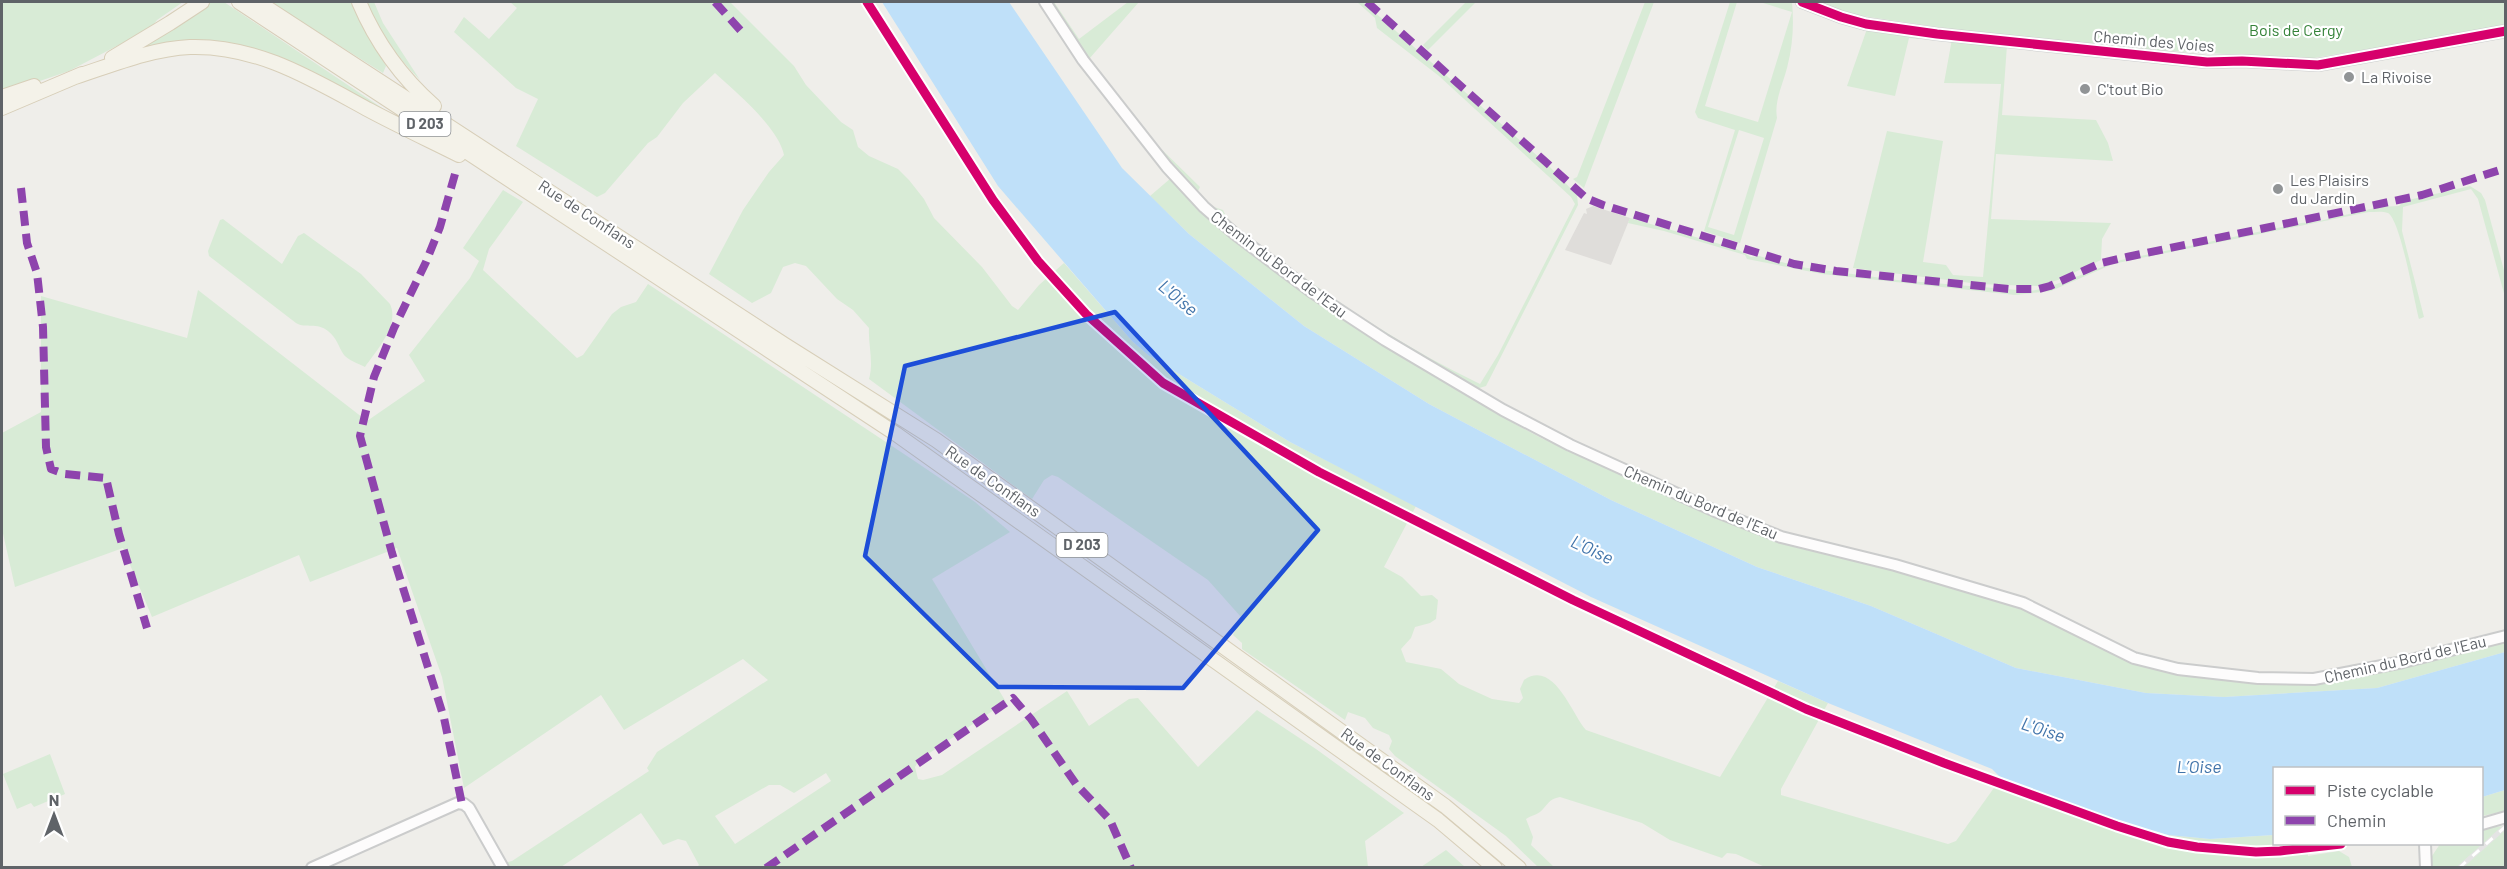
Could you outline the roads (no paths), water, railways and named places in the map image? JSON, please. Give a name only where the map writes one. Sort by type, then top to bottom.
[{"type":"main road","points":[[2,108],[75,77],[140,42],[202,2]]},
{"type":"main road","name":"D 203","points":[[359,2],[374,33],[404,77],[477,142]]},
{"type":"main road","points":[[249,4],[477,142]]},
{"type":"main road","name":"D 203","points":[[249,4],[510,180]]},
{"type":"main road","points":[[75,77],[134,57],[176,49],[212,48],[247,53],[295,71],[510,180]]},
{"type":"main road","points":[[2,97],[42,84],[60,84]]},
{"type":"main road","name":"Rue de Conflans","points":[[477,142],[961,457],[1445,806],[1519,867]]},
{"type":"main road","name":"Rue de Conflans","points":[[510,180],[932,460],[1438,820],[1495,867]]},
{"type":"street","name":"Chemin du Bord de l'Eau","points":[[1045,2],[1083,60],[1167,167],[1204,207],[1235,234],[1312,292],[1385,340],[1503,410],[1581,450],[1715,511],[1781,537],[1895,565],[2023,603],[2134,658],[2178,669],[2258,678],[2314,679],[2403,662],[2505,636]]},
{"type":"street","name":"Chemin des Voies","points":[[1802,2],[1866,24],[1937,34],[2207,62],[2242,61],[2318,65],[2505,31]]},
{"type":"street","points":[[312,867],[452,805],[462,804],[469,808],[502,867]]},
{"type":"street","points":[[2483,823],[2505,817]]},
{"type":"street","points":[[2425,845],[2427,867]]},
{"type":"water","name":"L’Oise","points":[[882,2],[1009,2],[1122,168],[1189,234],[1304,326],[1429,404],[1611,500],[1757,567],[1871,606],[2016,668],[2146,693],[2224,697],[2377,688],[2505,652],[2505,790],[2483,797],[2483,767],[2273,767],[2273,835],[2210,839],[2168,835],[2127,824],[2001,778],[1992,769],[1828,703],[1591,597],[1290,442],[1148,355],[1132,341],[998,186]]},
{"type":"railway","points":[[2459,868],[2506,826]]},
{"type":"place","name":"La Rivoise","points":[[2349,77]]},
{"type":"place","name":"C'tout Bio","points":[[2085,89]]},
{"type":"place","name":"Les Plaisirs du Jardin","points":[[2278,189]]},
{"type":"park label","name":"Bois de Cergy","points":[[2296,30]]},
{"type":"water label","name":"L'Oise","points":[[1178,298]]},
{"type":"water label","name":"L'Oise","points":[[1592,550]]},
{"type":"water label","name":"L'Oise","points":[[2043,730]]}]
